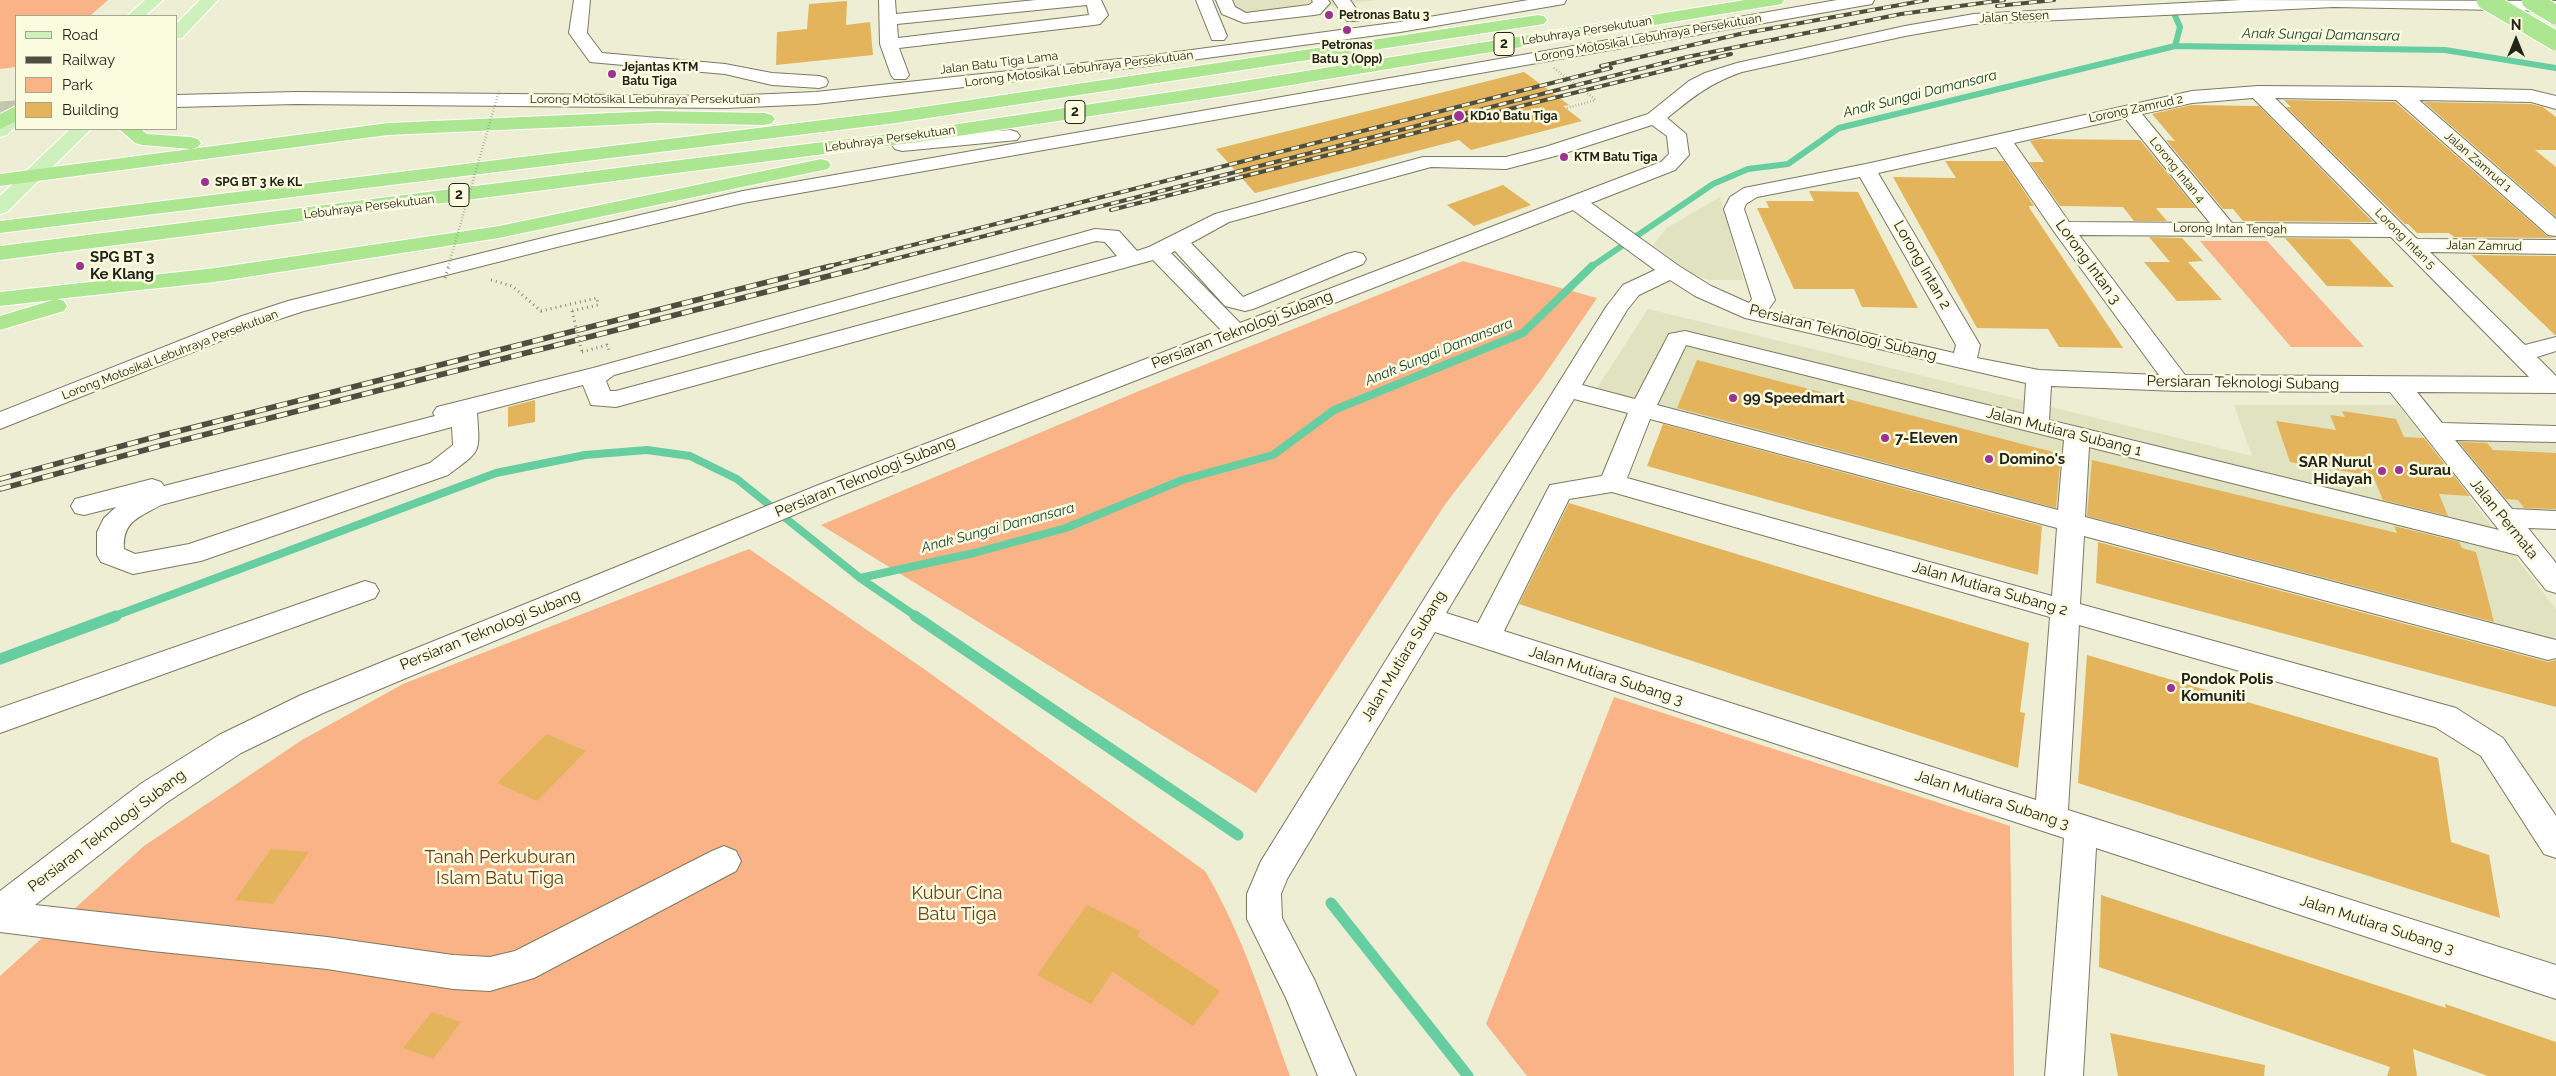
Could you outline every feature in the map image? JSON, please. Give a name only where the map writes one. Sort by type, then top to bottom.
[{"type":"highway","name":"Lebuhraya Persekutuan","points":[[0,253],[910,140],[1776,0]]},
{"type":"highway","points":[[2486,0],[2556,41]]},
{"type":"highway","points":[[2532,0],[2556,15]]},
{"type":"highway","name":"Lebuhraya Persekutuan","points":[[0,227],[896,117],[1562,8]]},
{"type":"highway","points":[[0,124],[15,115]]},
{"type":"highway","points":[[130,130],[142,139],[208,143],[388,129],[657,117],[775,120],[896,117]]},
{"type":"highway","points":[[0,180],[388,129]]},
{"type":"highway","points":[[0,299],[215,275],[499,232],[850,160],[910,140]]},
{"type":"highway","points":[[0,322],[122,286]]},
{"type":"main road","points":[[136,15],[155,0]]},
{"type":"main road","points":[[178,32],[210,0]]},
{"type":"main road","points":[[0,130],[15,115]]},
{"type":"main road","points":[[4,204],[79,130]]},
{"type":"street","name":"Jalan Batu Tiga Lama","points":[[582,0],[578,33],[596,58],[725,70],[772,79],[802,82],[832,82],[900,75],[1218,36],[1346,4],[1464,0]]},
{"type":"street","points":[[887,0],[889,44],[900,75]]},
{"type":"street","points":[[889,20],[1086,0]]},
{"type":"street","points":[[889,44],[1094,20],[1099,14],[1093,0]]},
{"type":"street","points":[[1204,0],[1218,36]]},
{"type":"street","points":[[1224,0],[1228,10],[1244,18],[1314,10],[1322,3],[1320,0]]},
{"type":"street","name":"Lorong Motosikal Lebuhraya Persekutuan","points":[[0,421],[242,324],[296,306],[559,240],[743,197],[969,159],[1134,127],[1866,0]]},
{"type":"street","name":"Jalan Stesen","points":[[1655,118],[1696,85],[1711,77],[1737,68],[1906,31],[1974,19],[2334,2],[2556,6]]},
{"type":"street","name":"Lorong Motosikal Lebuhraya Persekutuan","points":[[178,101],[296,98],[566,99],[726,102],[816,98],[1147,61],[1400,27],[1562,8]]},
{"type":"street","name":"Lorong Zamrud 2","points":[[1754,313],[1764,300],[1734,208],[1737,201],[1751,192],[1866,170],[2192,97],[2258,92],[2400,93],[2551,100]]},
{"type":"street","name":"Lorong Intan 5","points":[[2258,92],[2520,354],[2554,385]]},
{"type":"street","name":"Jalan Zamrud 1","points":[[2400,93],[2556,230]]},
{"type":"street","points":[[657,117],[726,102]]},
{"type":"street","name":"Lorong Intan 4","points":[[2129,111],[2226,229]]},
{"type":"street","points":[[597,374],[593,379],[600,399],[616,399],[1157,252],[1222,218],[1430,161],[1506,163],[1655,118],[1676,134],[1679,155],[1668,166],[1576,202]]},
{"type":"street","name":"Lorong Motosikal Lebuhraya Persekutuan","points":[[910,140],[1134,127]]},
{"type":"street","name":"Lorong Intan 3","points":[[2001,139],[2062,228],[2178,383]]},
{"type":"street","name":"Lorong Intan 2","points":[[1866,170],[1968,345],[1964,363]]},
{"type":"street","name":"Persiaran Teknologi Subang","points":[[0,911],[154,793],[230,744],[312,704],[825,492],[1576,202],[1671,271],[1704,291],[1754,313],[1964,363],[2039,378],[2178,383],[2554,385]]},
{"type":"street","name":"Lorong Intan Tengah","points":[[2062,228],[2226,229],[2405,238]]},
{"type":"street","points":[[464,412],[466,448],[440,470],[191,554],[133,564],[111,555],[108,539],[115,521],[152,498],[1095,234],[1111,236],[1132,259]]},
{"type":"street","name":"Jalan Zamrud","points":[[2405,238],[2556,247]]},
{"type":"street","points":[[1177,240],[1233,301],[1245,304],[1355,259]]},
{"type":"street","points":[[1157,252],[1236,332]]},
{"type":"street","name":"Jalan Mutiara Subang","points":[[1336,1076],[1301,991],[1265,919],[1264,894],[1274,872],[1616,307],[1631,290],[1671,271]]},
{"type":"street","name":"Jalan Mutiara Subang 1","points":[[1642,409],[1677,339],[1685,338],[2527,547]]},
{"type":"street","points":[[2520,354],[2556,344]]},
{"type":"street","points":[[2036,425],[2039,378]]},
{"type":"street","name":"Jalan Permata","points":[[2397,384],[2556,583]]},
{"type":"street","points":[[1566,389],[2548,649]]},
{"type":"street","points":[[1486,637],[1559,491],[1612,483],[1642,409]]},
{"type":"street","points":[[84,506],[464,412]]},
{"type":"street","points":[[2434,431],[2556,434]]},
{"type":"street","points":[[2064,1076],[2065,610],[2077,435]]},
{"type":"street","name":"Jalan Mutiara Subang 2","points":[[1612,483],[2445,717],[2492,747],[2556,844]]},
{"type":"street","points":[[2504,518],[2556,520]]},
{"type":"street","points":[[0,721],[365,591]]},
{"type":"street","name":"Jalan Mutiara Subang 3","points":[[1427,618],[2556,982]]},
{"type":"street","points":[[0,916],[152,935],[326,953],[454,972],[490,974],[521,966],[724,861]]},
{"type":"path","points":[[1554,68],[1596,100],[1567,108]]},
{"type":"path","points":[[453,278],[446,278],[498,90]]},
{"type":"path","points":[[484,278],[512,286],[541,311],[597,298],[598,305],[572,311],[582,352]]},
{"type":"shaded area","points":[[1228,0],[1377,0],[1247,16],[1232,10]]},
{"type":"shaded area","points":[[1720,197],[1743,280],[1709,280],[1693,274],[1653,245],[1667,228]]},
{"type":"shaded area","points":[[1648,309],[2252,456],[2234,405],[2398,405],[2556,609],[2556,644],[1597,388]]},
{"type":"shaded area","points":[[2450,437],[2556,440],[2556,515],[2512,513]]},
{"type":"green space","points":[[0,0],[108,0],[91,15],[15,15],[15,67],[0,69]]},
{"type":"green space","points":[[2200,241],[2267,241],[2364,347],[2291,347]]},
{"type":"green space","points":[[1463,261],[1597,298],[1541,380],[1446,503],[1256,793],[821,525],[1139,391]]},
{"type":"green space","name":"Tanah Perkuburan Islam Batu Tiga","points":[[749,549],[924,669],[1205,871],[1219,895],[1242,946],[1290,1076],[0,1076],[0,976],[144,846],[302,740],[403,684]]},
{"type":"green space","points":[[1614,697],[2010,826],[2014,1076],[1527,1076],[1486,1024]]},
{"type":"building","points":[[847,1],[846,25],[870,22],[873,55],[776,65],[777,32],[807,29],[809,4]]},
{"type":"building","points":[[1524,72],[1569,105],[1563,106],[1582,121],[1471,150],[1459,140],[1255,193],[1216,149]]},
{"type":"building","points":[[2284,100],[2395,102],[2547,236],[2556,238],[2454,237],[2449,233],[2417,233],[2408,224],[2405,224],[2286,107],[2291,107]]},
{"type":"building","points":[[2424,102],[2531,104],[2543,107],[2556,117],[2556,150],[2535,150],[2556,167],[2556,217]]},
{"type":"building","points":[[2191,105],[2259,106],[2373,222],[2243,221],[2233,209],[2223,209],[2166,140],[2175,141],[2152,114]]},
{"type":"building","points":[[2040,139],[2140,140],[2196,208],[2156,208],[2167,221],[2134,221],[2123,207],[2060,206],[2029,162],[2044,162],[2030,141]]},
{"type":"building","points":[[1945,161],[2004,161],[2034,206],[2029,206],[2030,209],[2123,348],[2059,347],[2048,329],[1977,328],[1893,177],[1956,178]]},
{"type":"building","points":[[1503,185],[1531,205],[1474,226],[1447,205]]},
{"type":"building","points":[[1809,191],[1858,192],[1918,308],[1862,307],[1854,289],[1794,289],[1757,208],[1769,208],[1766,201],[1814,201]]},
{"type":"building","points":[[2149,237],[2182,238],[2203,261],[2188,262],[2222,300],[2177,301],[2144,262],[2170,262]]},
{"type":"building","points":[[2285,238],[2349,239],[2394,287],[2327,286]]},
{"type":"building","points":[[2471,255],[2556,256],[2556,335],[2555,335]]},
{"type":"building","points":[[1697,360],[2061,454],[2056,508],[1677,408]]},
{"type":"building","points":[[535,400],[535,422],[508,427],[508,407]]},
{"type":"building","name":"SAR Nurul Hidayah","points":[[2342,411],[2396,419],[2404,437],[2424,438],[2470,496],[2439,494],[2448,516],[2383,500],[2373,476],[2290,462],[2276,421],[2336,430],[2330,415],[2345,417]]},
{"type":"building","points":[[1663,424],[2042,526],[2038,575],[1647,466]]},
{"type":"building","points":[[2459,442],[2487,443],[2493,450],[2556,453],[2556,509],[2524,508],[2518,500],[2506,499]]},
{"type":"building","points":[[2092,460],[2397,533],[2394,526],[2459,542],[2462,548],[2476,552],[2494,622],[2087,516]]},
{"type":"building","points":[[1569,503],[2029,643],[2020,712],[2025,713],[2018,768],[1519,604]]},
{"type":"building","points":[[2098,542],[2548,662],[2556,660],[2556,707],[2096,583]]},
{"type":"building","points":[[2087,655],[2438,758],[2451,842],[2489,855],[2500,918],[2078,783]]},
{"type":"building","points":[[547,734],[586,751],[537,801],[497,783]]},
{"type":"building","points":[[271,849],[309,852],[273,904],[235,900]]},
{"type":"building","points":[[2101,895],[2446,1008],[2445,1004],[2556,1042],[2556,1076],[2488,1076],[2413,1049],[2417,1076],[2387,1076],[2390,1067],[2099,967]]},
{"type":"building","points":[[1087,905],[1140,931],[1137,936],[1220,991],[1193,1026],[1113,972],[1091,1004],[1037,975]]},
{"type":"building","points":[[432,1012],[461,1022],[433,1059],[403,1048]]},
{"type":"building","points":[[2110,1033],[2265,1065],[2264,1076],[2118,1076]]},
{"type":"waterway","points":[[2172,9],[2180,27],[2175,46]]},
{"type":"waterway","name":"Anak Sungai Damansara","points":[[1591,267],[1713,184],[1748,169],[1788,164],[1839,128],[2175,46]]},
{"type":"waterway","name":"Anak Sungai Damansara","points":[[2175,46],[2445,50],[2556,68]]},
{"type":"waterway","name":"Anak Sungai Damansara","points":[[860,578],[974,553],[1066,528],[1182,480],[1273,455],[1334,410],[1523,333],[1592,266]]},
{"type":"waterway","points":[[112,617],[496,473],[585,455],[647,450],[690,456],[737,479],[860,578]]},
{"type":"waterway","points":[[860,578],[917,617]]},
{"type":"waterway","points":[[0,659],[116,616]]},
{"type":"waterway","points":[[915,616],[1238,835]]},
{"type":"waterway","points":[[1331,903],[1468,1076]]},
{"type":"tunnel","points":[[0,111],[15,110]]},
{"type":"railway","points":[[1601,66],[1740,34],[1927,0]]},
{"type":"railway","points":[[863,267],[1687,57],[1901,14],[2004,0]]},
{"type":"railway","points":[[1997,6],[2054,0]]},
{"type":"railway","points":[[1501,111],[1731,54]]},
{"type":"railway","points":[[826,267],[1611,68]]},
{"type":"railway","points":[[1111,210],[1474,118]]},
{"type":"railway","points":[[0,479],[155,437],[831,266]]},
{"type":"railway","points":[[0,489],[156,447],[868,266]]},
{"type":"place","name":"Petronas Batu 3","points":[[1329,15]]},
{"type":"place","name":"Petronas Batu 3 (Opp)","points":[[1347,30]]},
{"type":"place","name":"Jejantas KTM Batu Tiga","points":[[612,74]]},
{"type":"place","name":"KD10 Batu Tiga","points":[[1459,116]]},
{"type":"place","name":"KTM Batu Tiga","points":[[1564,157]]},
{"type":"place","name":"SPG BT 3 Ke KL","points":[[205,182]]},
{"type":"place","name":"SPG BT 3 Ke Klang","points":[[80,266]]},
{"type":"place","name":"99 Speedmart","points":[[1733,398]]},
{"type":"place","name":"7-Eleven","points":[[1885,438]]},
{"type":"place","name":"Domino's","points":[[1989,459]]},
{"type":"place","name":"Surau","points":[[2399,470]]},
{"type":"place","name":"SAR Nurul Hidayah","points":[[2382,471]]},
{"type":"place","name":"Pondok Polis Komuniti","points":[[2171,688]]},
{"type":"park label","name":"Kubur Cina Batu Tiga","points":[[957,904]]}]
